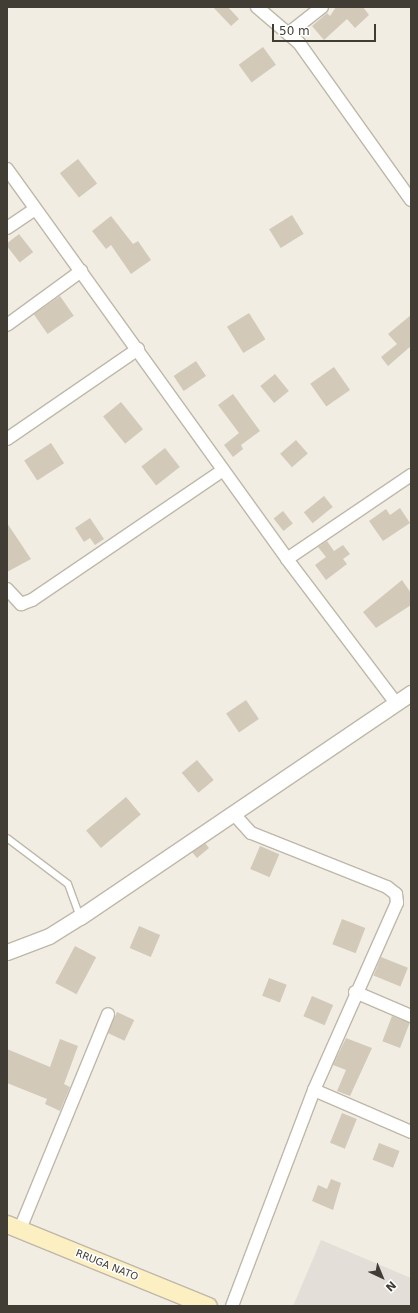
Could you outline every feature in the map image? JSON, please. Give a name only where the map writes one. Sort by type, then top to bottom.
[{"type":"main road","name":"RRUGA NATO","points":[[14,1226],[208,1306]]},
{"type":"street","points":[[257,7],[289,33],[318,66],[411,200]]},
{"type":"street","points":[[289,33],[322,7]]},
{"type":"street","points":[[7,169],[138,349],[287,559],[396,703]]},
{"type":"street","points":[[7,228],[35,209]]},
{"type":"street","points":[[7,325],[81,272]]},
{"type":"street","points":[[7,439],[138,349]]},
{"type":"street","points":[[7,589],[21,604],[32,600],[223,470]]},
{"type":"street","points":[[287,559],[411,475]]},
{"type":"street","points":[[7,952],[49,936],[80,917],[234,815],[411,693]]},
{"type":"street","points":[[232,1306],[314,1090],[355,992],[397,903],[396,894],[387,887],[251,833],[234,815]]},
{"type":"street","points":[[355,992],[411,1016]]},
{"type":"street","points":[[14,1226],[108,1014]]},
{"type":"street","points":[[314,1090],[411,1132]]},
{"type":"lane","points":[[7,838],[68,884],[80,917]]},
{"type":"shaded area","points":[[321,1240],[411,1278],[411,1306],[293,1306]]},
{"type":"building","points":[[213,7],[228,7],[239,19],[231,26]]},
{"type":"building","points":[[336,7],[363,7],[369,15],[355,28],[347,19],[324,40],[312,26],[327,13],[330,16]]},
{"type":"building","points":[[263,47],[276,65],[252,82],[239,65]]},
{"type":"building","points":[[78,159],[97,183],[79,198],[60,173]]},
{"type":"building","points":[[292,215],[304,234],[281,248],[269,229]]},
{"type":"building","points":[[111,216],[133,244],[138,241],[151,260],[131,274],[111,245],[106,249],[92,231]]},
{"type":"building","points":[[19,234],[33,252],[20,263],[7,246],[7,243]]},
{"type":"building","points":[[60,296],[74,316],[48,334],[34,314]]},
{"type":"building","points":[[249,313],[265,339],[243,353],[227,327]]},
{"type":"building","points":[[411,315],[411,346],[388,366],[381,357],[397,344],[388,334]]},
{"type":"building","points":[[196,361],[206,376],[184,391],[174,376]]},
{"type":"building","points":[[334,367],[350,390],[326,407],[310,384]]},
{"type":"building","points":[[275,374],[289,391],[274,403],[260,386]]},
{"type":"building","points":[[233,394],[260,431],[241,445],[243,449],[233,457],[224,445],[239,433],[218,405]]},
{"type":"building","points":[[121,402],[143,429],[125,444],[103,416]]},
{"type":"building","points":[[296,440],[308,454],[292,467],[280,454]]},
{"type":"building","points":[[51,443],[64,463],[37,481],[24,460]]},
{"type":"building","points":[[165,448],[180,467],[156,485],[141,466]]},
{"type":"building","points":[[324,496],[333,507],[313,523],[304,512]]},
{"type":"building","points":[[400,508],[410,523],[383,541],[369,521],[386,509],[390,515]]},
{"type":"building","points":[[283,511],[293,524],[283,531],[274,518]]},
{"type":"building","points":[[90,518],[104,539],[95,545],[90,538],[84,542],[75,528]]},
{"type":"building","points":[[7,523],[31,559],[7,572]]},
{"type":"building","points":[[327,541],[334,551],[343,545],[350,554],[343,559],[347,564],[326,580],[315,565],[326,557],[318,547]]},
{"type":"building","points":[[402,580],[411,593],[411,605],[376,628],[363,612]]},
{"type":"building","points":[[246,700],[259,719],[239,732],[226,713]]},
{"type":"building","points":[[197,760],[214,780],[198,793],[182,773]]},
{"type":"building","points":[[126,797],[141,815],[101,848],[86,830]]},
{"type":"building","points":[[205,843],[209,848],[197,858],[192,852]]},
{"type":"building","points":[[260,846],[279,854],[270,877],[250,869]]},
{"type":"building","points":[[342,919],[365,928],[356,953],[332,944]]},
{"type":"building","points":[[139,926],[160,935],[151,957],[130,948]]},
{"type":"building","points":[[75,946],[96,957],[76,994],[55,983]]},
{"type":"building","points":[[381,957],[408,968],[400,986],[374,976]]},
{"type":"building","points":[[269,978],[287,985],[280,1003],[262,996]]},
{"type":"building","points":[[312,996],[333,1005],[325,1025],[303,1016]]},
{"type":"building","points":[[117,1012],[134,1020],[124,1041],[107,1033]]},
{"type":"building","points":[[392,1016],[410,1023],[400,1048],[382,1041]]},
{"type":"building","points":[[346,1038],[372,1048],[350,1096],[337,1091],[346,1070],[333,1065]]},
{"type":"building","points":[[60,1039],[78,1046],[64,1084],[70,1087],[60,1111],[45,1104],[47,1099],[7,1083],[7,1049],[50,1067]]},
{"type":"building","points":[[342,1113],[357,1119],[345,1149],[330,1143]]},
{"type":"building","points":[[379,1143],[400,1151],[393,1168],[373,1160]]},
{"type":"building","points":[[331,1179],[341,1183],[333,1210],[312,1201],[318,1185],[327,1189]]}]
